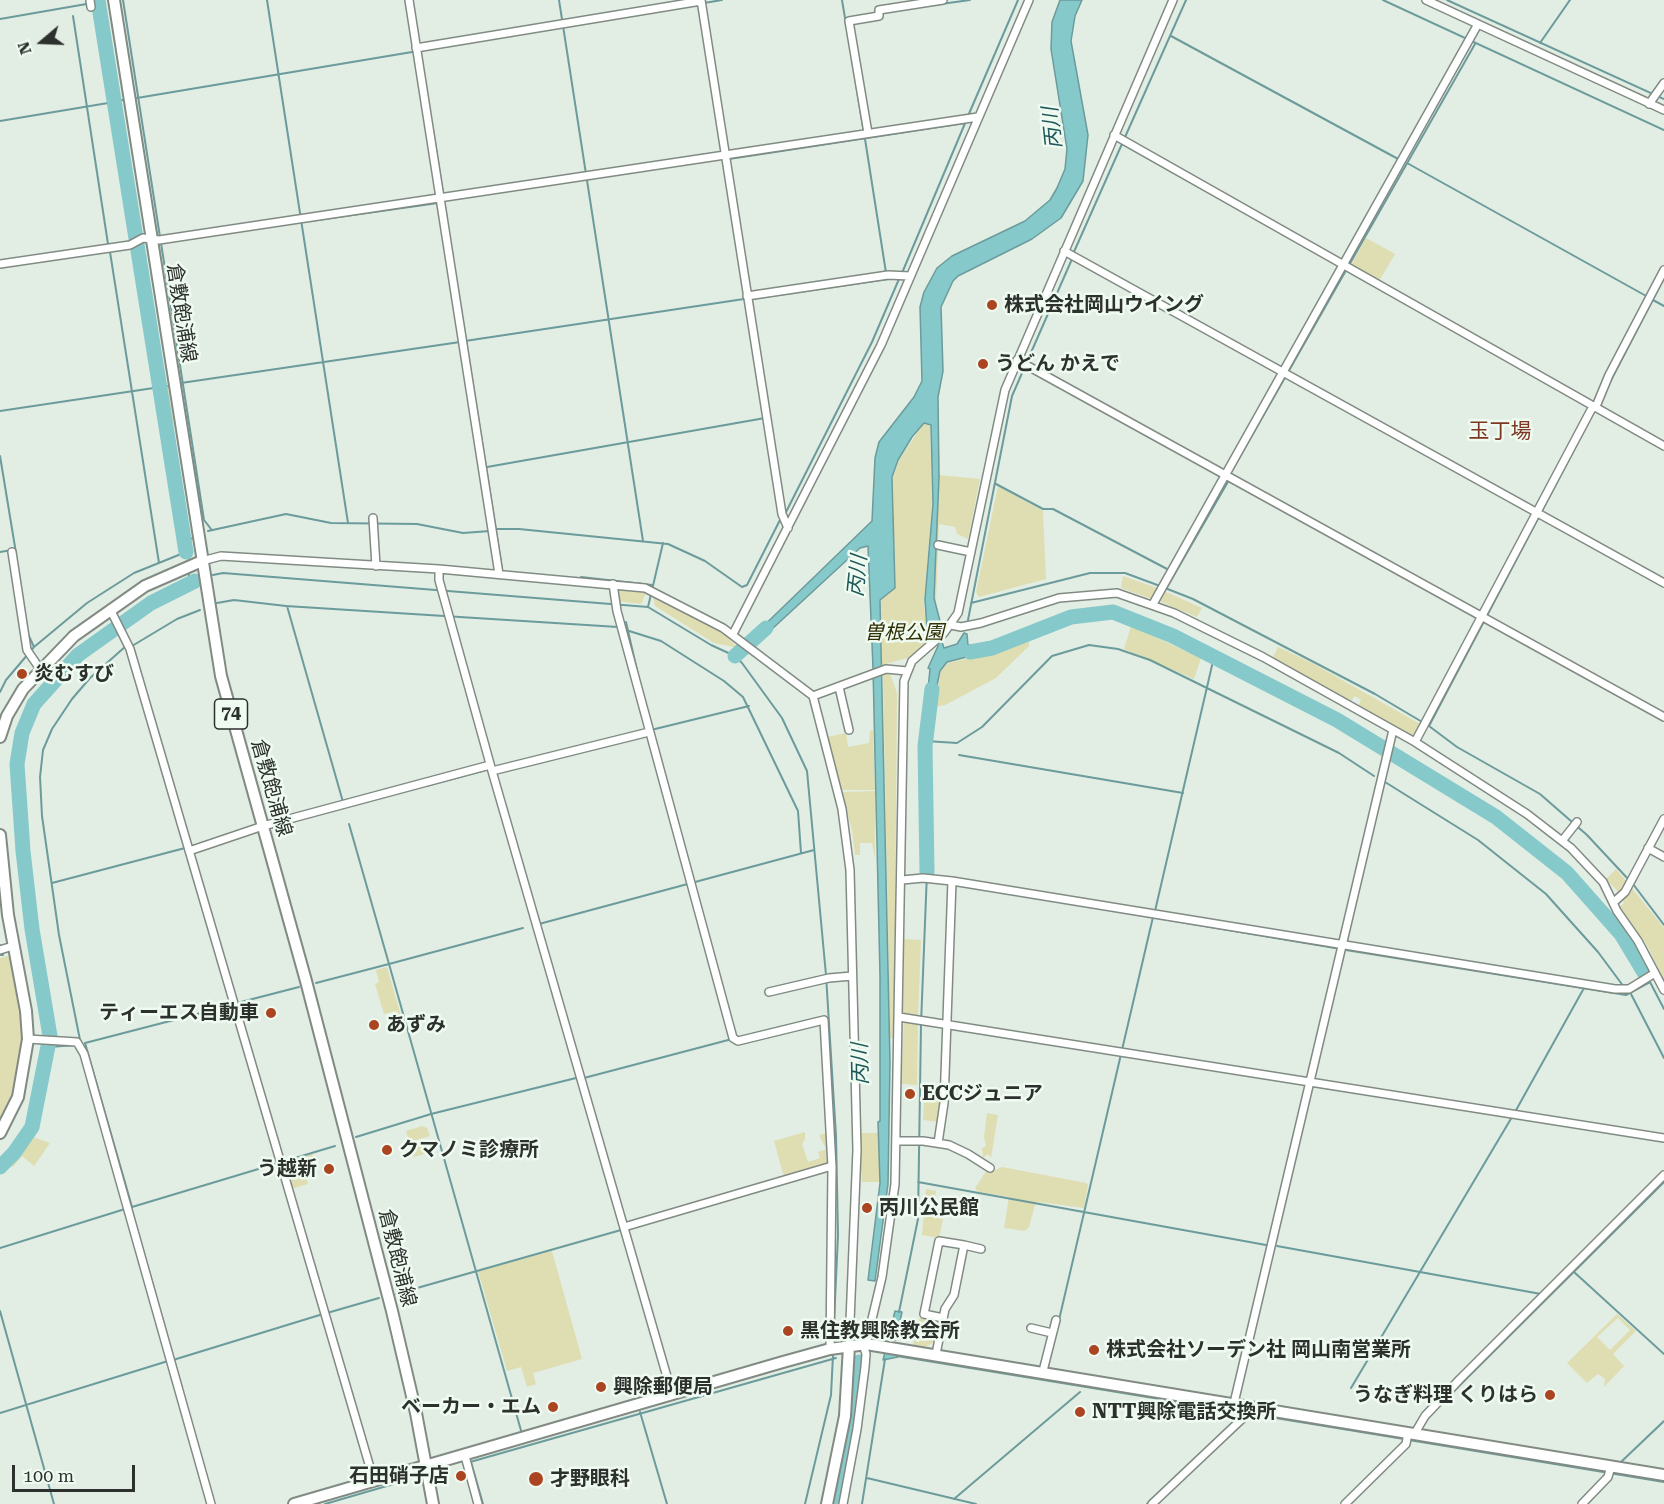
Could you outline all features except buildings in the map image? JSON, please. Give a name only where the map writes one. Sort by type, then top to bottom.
[{"type":"street","name":"倉敷飽浦線","points":[[114,0],[158,240],[202,561],[221,676],[392,1311],[433,1504]]},
{"type":"street","points":[[409,0],[499,574]]},
{"type":"street","points":[[865,133],[849,21],[879,13],[879,10],[943,0]]},
{"type":"street","points":[[733,634],[881,345],[904,276],[1029,0]]},
{"type":"street","points":[[843,1504],[864,1377],[866,1357],[864,1344],[882,1277],[895,1184],[902,879],[902,700],[907,671],[917,656],[951,625],[960,607],[1003,397],[1023,364],[1173,0]]},
{"type":"street","points":[[1426,0],[1653,98],[1664,110]]},
{"type":"street","points":[[418,49],[562,23],[701,2],[782,517],[788,528]]},
{"type":"street","points":[[1153,604],[1345,268],[1478,24]]},
{"type":"street","points":[[1653,98],[1664,82]]},
{"type":"street","points":[[0,264],[136,241],[158,240],[442,199],[974,118]]},
{"type":"street","points":[[1116,136],[1345,268],[1664,446]]},
{"type":"street","points":[[1070,254],[1664,583]]},
{"type":"street","points":[[1415,742],[1485,618],[1664,270]]},
{"type":"street","points":[[749,296],[887,275],[904,276]]},
{"type":"street","points":[[1023,364],[1664,717]]},
{"type":"street","points":[[373,522],[376,566]]},
{"type":"street","points":[[938,545],[971,552]]},
{"type":"street","points":[[12,552],[29,653],[40,669]]},
{"type":"street","points":[[0,737],[14,701],[40,669],[74,636],[110,609],[153,582],[202,561],[221,556],[439,569],[651,589],[733,634],[813,696],[848,836],[857,1150],[846,1408],[827,1504]]},
{"type":"street","points":[[439,569],[439,580],[449,620],[672,1394]]},
{"type":"street","points":[[613,584],[616,605],[649,732],[734,1039],[824,1020],[832,1168],[830,1349]]},
{"type":"street","points":[[951,625],[970,626],[1059,598],[1117,592],[1153,604],[1266,659],[1346,701],[1415,742],[1527,814],[1562,841],[1603,882],[1650,976],[1664,990]]},
{"type":"street","points":[[110,609],[130,649],[374,1481]]},
{"type":"street","points":[[813,696],[886,669],[907,671]]},
{"type":"street","points":[[839,687],[849,730]]},
{"type":"street","points":[[1234,1404],[1340,945],[1393,730]]},
{"type":"street","points":[[189,848],[263,826],[649,732]]},
{"type":"street","points":[[1614,902],[1651,849],[1664,819]]},
{"type":"street","points":[[1562,841],[1576,824]]},
{"type":"street","points":[[0,835],[5,949],[26,1011],[28,1039],[18,1098],[0,1133]]},
{"type":"street","points":[[1651,849],[1664,857]]},
{"type":"street","points":[[902,879],[926,878],[1625,989],[1650,976]]},
{"type":"street","points":[[938,1143],[944,1103],[951,883]]},
{"type":"street","points":[[769,992],[826,979],[852,976]]},
{"type":"street","points":[[899,1017],[945,1027],[1664,1138]]},
{"type":"street","points":[[28,1039],[78,1045],[84,1054],[211,1504]]},
{"type":"street","points":[[897,1141],[938,1143],[961,1149],[990,1168]]},
{"type":"street","points":[[625,1227],[832,1168]]},
{"type":"street","points":[[1345,1504],[1460,1379],[1664,1175]]},
{"type":"street","points":[[943,1318],[924,1314],[939,1241],[981,1249]]},
{"type":"street","points":[[936,1354],[945,1309],[954,1295],[964,1245]]},
{"type":"street","points":[[1043,1371],[1056,1320]]},
{"type":"street","points":[[1031,1328],[1052,1333]]},
{"type":"street","points":[[294,1504],[426,1466],[466,1461],[672,1394],[830,1349],[864,1344],[891,1346],[1043,1371],[1234,1404],[1245,1410],[1610,1470],[1664,1475]]},
{"type":"street","points":[[1152,1504],[1245,1410]]},
{"type":"street","points":[[466,1461],[478,1504]]},
{"type":"street","points":[[1582,1504],[1610,1470]]},
{"type":"green space","points":[[1366,238],[1395,254],[1378,283],[1350,267]]},
{"type":"green space","points":[[168,387],[173,426],[169,425],[162,388]]},
{"type":"green space","name":"曽根公園","points":[[924,423],[930,426],[932,504],[924,603],[926,631],[933,629],[934,635],[911,657],[882,665],[881,600],[895,588],[893,477],[899,460]]},
{"type":"green space","points":[[939,475],[980,479],[968,539],[957,534],[955,527],[939,524],[936,604],[938,612],[934,605],[934,598]]},
{"type":"green space","points":[[998,486],[1043,511],[1046,579],[979,597],[976,592]]},
{"type":"green space","points":[[1123,576],[1157,588],[1152,599],[1121,588]]},
{"type":"green space","points":[[616,588],[645,591],[646,593],[641,604],[617,601]]},
{"type":"green space","points":[[1164,591],[1202,608],[1197,617],[1159,601]]},
{"type":"green space","points":[[652,594],[724,634],[738,648],[714,643],[655,606]]},
{"type":"green space","points":[[1131,626],[1201,658],[1194,679],[1124,649]]},
{"type":"green space","points":[[1029,638],[1029,646],[996,678],[945,705],[934,707],[941,671],[948,663],[984,655]]},
{"type":"green space","points":[[1278,647],[1312,663],[1422,725],[1415,734],[1411,735],[1359,705],[1361,700],[1355,696],[1351,701],[1272,659]]},
{"type":"green space","points":[[889,671],[897,693],[894,1038],[890,1038],[883,673]]},
{"type":"green space","points":[[873,730],[875,790],[840,790],[827,737],[846,733],[848,747],[869,743],[870,731]]},
{"type":"green space","points":[[875,791],[875,858],[872,843],[860,843],[860,855],[855,855],[852,830],[841,792]]},
{"type":"green space","points":[[1616,869],[1627,882],[1619,893],[1606,879]]},
{"type":"green space","points":[[1631,887],[1664,928],[1664,981],[1649,949],[1620,907],[1624,903],[1622,898]]},
{"type":"green space","points":[[904,939],[921,940],[918,1017],[903,1013]]},
{"type":"green space","points":[[11,955],[22,1020],[22,1048],[16,1090],[0,1128],[0,958]]},
{"type":"green space","points":[[387,967],[404,1026],[400,1027],[396,1011],[384,1014],[375,984],[379,982],[376,970]]},
{"type":"green space","points":[[904,1020],[918,1021],[917,1085],[901,1084]]},
{"type":"green space","points":[[924,1098],[942,1099],[939,1122],[923,1120]]},
{"type":"green space","points":[[987,1113],[998,1115],[991,1158],[988,1154],[983,1158],[982,1148],[986,1146],[984,1137]]},
{"type":"green space","points":[[37,1121],[39,1122],[33,1137],[50,1143],[34,1166],[22,1156],[13,1167],[9,1164]]},
{"type":"green space","points":[[422,1126],[427,1128],[430,1136],[409,1142],[406,1131]]},
{"type":"green space","points":[[805,1132],[802,1144],[808,1162],[820,1158],[818,1152],[826,1149],[819,1135],[828,1133],[830,1164],[784,1177],[774,1141]]},
{"type":"green space","points":[[859,1133],[879,1133],[879,1182],[862,1182]]},
{"type":"green space","points":[[431,1139],[434,1151],[414,1157],[410,1145]]},
{"type":"green space","points":[[312,1153],[316,1170],[305,1173],[308,1184],[291,1189],[282,1161]]},
{"type":"green space","points":[[1002,1167],[1086,1183],[1088,1185],[1084,1208],[1039,1202],[1035,1205],[1029,1227],[1025,1231],[1004,1228],[1009,1197],[978,1192],[975,1188],[987,1170]]},
{"type":"green space","points":[[926,1189],[936,1191],[932,1217],[943,1219],[939,1238],[922,1235]]},
{"type":"green space","points":[[552,1251],[582,1359],[533,1373],[536,1384],[527,1387],[521,1367],[507,1371],[478,1271]]},
{"type":"green space","points":[[1617,1314],[1636,1331],[1613,1354],[1624,1366],[1604,1387],[1605,1379],[1598,1374],[1587,1383],[1567,1363]],"holes":[[[1618,1318],[1630,1330],[1610,1350],[1597,1337]]]},
{"type":"green space","points":[[920,1318],[931,1319],[927,1338],[932,1320],[938,1324],[934,1342],[925,1347],[913,1345]]},
{"type":"water","points":[[1060,0],[1082,0],[1075,16],[1071,41],[1088,135],[1083,181],[1061,218],[1032,239],[958,276],[953,281],[941,307],[943,371],[938,397],[939,477],[934,598],[941,625],[937,627],[944,648],[957,644],[964,633],[967,634],[968,645],[989,646],[990,651],[947,662],[940,671],[932,709],[926,709],[930,669],[928,668],[938,646],[933,629],[927,630],[925,599],[933,504],[931,425],[924,423],[912,437],[898,460],[892,477],[895,588],[880,600],[890,1062],[888,1184],[875,1281],[868,1280],[880,1183],[878,1122],[880,1121],[880,976],[868,546],[860,548],[759,641],[753,644],[750,639],[872,521],[875,458],[879,442],[914,397],[922,381],[920,307],[924,292],[937,268],[952,256],[1025,221],[1050,200],[1057,188],[1065,169],[1067,149],[1051,49],[1052,22]]},
{"type":"water","points":[[895,1311],[902,1312],[896,1340],[891,1340],[890,1352],[899,1354],[898,1357],[883,1360]]},
{"type":"waterway","points":[[98,0],[186,552]]},
{"type":"waterway","points":[[123,0],[160,237]]},
{"type":"waterway","points":[[267,0],[348,523]]},
{"type":"waterway","points":[[559,0],[643,541]]},
{"type":"waterway","points":[[704,3],[722,0]]},
{"type":"waterway","points":[[842,0],[846,24]]},
{"type":"waterway","points":[[905,9],[970,0]]},
{"type":"waterway","points":[[968,116],[1018,0]]},
{"type":"waterway","points":[[1073,254],[1186,0]]},
{"type":"waterway","points":[[1383,0],[1664,130]]},
{"type":"waterway","points":[[1447,0],[1664,99]]},
{"type":"waterway","points":[[1540,43],[1570,0]]},
{"type":"waterway","points":[[0,19],[98,2]]},
{"type":"waterway","points":[[73,16],[108,244]]},
{"type":"waterway","points":[[1171,36],[1400,160]]},
{"type":"waterway","points":[[1230,474],[1475,44]]},
{"type":"waterway","points":[[137,98],[424,50]]},
{"type":"waterway","points":[[852,59],[864,133]]},
{"type":"waterway","points":[[114,101],[124,100]]},
{"type":"waterway","points":[[0,121],[114,102]]},
{"type":"waterway","points":[[902,273],[966,121]]},
{"type":"waterway","points":[[729,159],[965,123]]},
{"type":"waterway","points":[[433,130],[447,219]]},
{"type":"waterway","points":[[865,139],[887,279]]},
{"type":"waterway","points":[[1122,144],[1339,266]]},
{"type":"waterway","points":[[1407,163],[1648,297]]},
{"type":"waterway","points":[[310,221],[438,203]]},
{"type":"waterway","points":[[161,243],[204,520],[211,529]]},
{"type":"waterway","points":[[110,252],[159,563]]},
{"type":"waterway","points":[[1072,259],[1119,285]]},
{"type":"waterway","points":[[968,620],[1012,396],[1072,259]]},
{"type":"waterway","points":[[1347,271],[1465,337]]},
{"type":"waterway","points":[[1608,386],[1664,278]]},
{"type":"waterway","points":[[751,299],[888,279]]},
{"type":"waterway","points":[[785,514],[872,342],[899,279]]},
{"type":"waterway","points":[[457,284],[502,569]]},
{"type":"waterway","points":[[465,341],[744,299]]},
{"type":"waterway","points":[[1653,300],[1664,306]]},
{"type":"waterway","points":[[181,383],[460,342]]},
{"type":"waterway","points":[[1025,368],[1043,378]]},
{"type":"waterway","points":[[0,411],[167,386]]},
{"type":"waterway","points":[[1592,409],[1664,450]]},
{"type":"waterway","points":[[1429,726],[1595,410]]},
{"type":"waterway","points":[[487,467],[765,418]]},
{"type":"waterway","points":[[0,456],[16,553]]},
{"type":"waterway","points":[[1166,589],[1229,480]]},
{"type":"waterway","points":[[996,484],[1043,509],[1053,509],[1169,570]]},
{"type":"waterway","points":[[208,531],[286,514],[331,523],[417,524],[463,533],[490,531]]},
{"type":"waterway","points":[[495,529],[519,529],[668,544],[705,561],[742,587],[747,585],[781,518]]},
{"type":"waterway","points":[[185,541],[193,538]]},
{"type":"waterway","points":[[648,607],[663,543]]},
{"type":"waterway","points":[[0,552],[12,550]]},
{"type":"waterway","points":[[0,692],[6,680],[34,647],[87,603],[134,573],[186,552]]},
{"type":"waterway","points":[[18,568],[28,634],[34,647]]},
{"type":"waterway","points":[[188,572],[191,583]]},
{"type":"waterway","points":[[213,575],[223,573],[648,607],[711,645],[735,656],[742,663],[782,718],[807,771],[826,975],[836,1136],[838,1235],[834,1322]]},
{"type":"waterway","points":[[971,603],[1090,573],[1125,573],[1160,586]]},
{"type":"waterway","points":[[581,577],[652,585]]},
{"type":"waterway","points":[[0,1167],[14,1153],[32,1127],[50,1036],[32,929],[23,851],[17,764],[22,733],[34,704],[78,655],[151,603],[195,581]]},
{"type":"waterway","points":[[1165,588],[1193,599],[1375,694],[1429,726],[1457,747],[1540,794],[1587,835],[1629,880]]},
{"type":"waterway","points":[[217,603],[234,600],[286,606],[618,627]]},
{"type":"waterway","points":[[287,606],[343,802]]},
{"type":"waterway","points":[[132,646],[177,619],[200,610]]},
{"type":"waterway","points":[[970,652],[992,648],[1071,617],[1113,612],[1173,636],[1337,720],[1496,817],[1567,873],[1621,934],[1645,974]]},
{"type":"waterway","points":[[626,622],[641,688]]},
{"type":"waterway","points":[[735,656],[766,628]]},
{"type":"waterway","points":[[626,630],[661,641],[724,681],[743,697],[798,811],[801,853]]},
{"type":"waterway","points":[[926,741],[957,743],[982,727],[1052,656],[1089,645],[1118,649],[1150,660],[1339,753],[1374,776]]},
{"type":"waterway","points":[[80,1040],[59,935],[42,816],[40,777],[43,750],[52,729],[72,699],[90,678],[126,646]]},
{"type":"waterway","points":[[1155,911],[1214,657]]},
{"type":"waterway","points":[[927,872],[925,746],[932,689]]},
{"type":"waterway","points":[[651,730],[749,706]]},
{"type":"waterway","points":[[959,755],[1183,793]]},
{"type":"waterway","points":[[426,786],[490,769]]},
{"type":"waterway","points":[[1385,782],[1478,840],[1546,894],[1598,952],[1624,987]]},
{"type":"waterway","points":[[272,828],[298,820]]},
{"type":"waterway","points":[[349,824],[389,964],[523,928]]},
{"type":"waterway","points":[[52,883],[185,848],[185,846]]},
{"type":"waterway","points":[[539,924],[814,850]]},
{"type":"waterway","points":[[1633,885],[1644,863]]},
{"type":"waterway","points":[[899,1312],[918,1219],[921,1024],[927,872]]},
{"type":"waterway","points":[[1633,884],[1664,925]]},
{"type":"waterway","points":[[1080,905],[1335,948]]},
{"type":"waterway","points":[[1059,1320],[1153,917]]},
{"type":"waterway","points":[[0,945],[3,955],[0,955]]},
{"type":"waterway","points":[[1346,950],[1626,995],[1650,982]]},
{"type":"waterway","points":[[316,983],[389,964],[522,1434]]},
{"type":"waterway","points":[[776,987],[818,977]]},
{"type":"waterway","points":[[1650,982],[1664,1009]]},
{"type":"waterway","points":[[237,1003],[299,987]]},
{"type":"waterway","points":[[1515,1112],[1584,988]]},
{"type":"waterway","points":[[1631,994],[1664,1058]]},
{"type":"waterway","points":[[85,1043],[232,1005]]},
{"type":"waterway","points":[[752,1034],[821,1017]]},
{"type":"waterway","points":[[980,1033],[1182,1065]]},
{"type":"waterway","points":[[583,1075],[584,1078],[732,1039]]},
{"type":"waterway","points":[[85,1043],[132,1207],[335,1146]]},
{"type":"waterway","points":[[49,1047],[76,1045]]},
{"type":"waterway","points":[[356,1137],[431,1114],[576,1078]]},
{"type":"waterway","points":[[1312,1086],[1384,1097]]},
{"type":"waterway","points":[[1351,1388],[1512,1117]]},
{"type":"waterway","points":[[918,1182],[1266,1245]]},
{"type":"waterway","points":[[1440,1405],[1664,1182]]},
{"type":"waterway","points":[[131,1207],[182,1388]]},
{"type":"waterway","points":[[0,1248],[125,1209]]},
{"type":"waterway","points":[[396,1294],[621,1230]]},
{"type":"waterway","points":[[1277,1246],[1541,1294]]},
{"type":"waterway","points":[[1574,1272],[1664,1354]]},
{"type":"waterway","points":[[327,1313],[379,1298]]},
{"type":"waterway","points":[[0,1311],[54,1504]]},
{"type":"waterway","points":[[173,1360],[323,1314]]},
{"type":"waterway","points":[[1048,1367],[1053,1343]]},
{"type":"waterway","points":[[805,1504],[831,1395],[833,1355]]},
{"type":"waterway","points":[[897,1356],[1404,1439]]},
{"type":"waterway","points":[[463,1464],[836,1358]]},
{"type":"waterway","points":[[862,1504],[885,1359]]},
{"type":"waterway","points":[[0,1413],[168,1361]]},
{"type":"waterway","name":"丙川","points":[[836,1504],[848,1444],[859,1362]]},
{"type":"waterway","points":[[954,1499],[1080,1392]]},
{"type":"waterway","points":[[640,1412],[667,1504]]},
{"type":"waterway","points":[[1147,1504],[1236,1420]]},
{"type":"waterway","points":[[1622,1461],[1664,1421]]},
{"type":"waterway","points":[[1409,1440],[1664,1482]]},
{"type":"waterway","points":[[1388,1457],[1400,1445]]},
{"type":"waterway","points":[[471,1462],[483,1504]]},
{"type":"waterway","points":[[867,1478],[976,1504]]},
{"type":"waterway","points":[[325,1504],[404,1481]]},
{"type":"place","name":"株式会社岡山ウイング","points":[[992,305]]},
{"type":"place","name":"うどん かえで","points":[[983,364]]},
{"type":"place","name":"炎むすび","points":[[22,674]]},
{"type":"place","name":"ティーエス自動車","points":[[271,1013]]},
{"type":"place","name":"あずみ","points":[[374,1025]]},
{"type":"place","name":"ECCジュニア","points":[[910,1094]]},
{"type":"place","name":"クマノミ診療所","points":[[387,1150]]},
{"type":"place","name":"う越新","points":[[329,1169]]},
{"type":"place","name":"丙川公民館","points":[[867,1208]]},
{"type":"place","name":"黒住教興除教会所","points":[[788,1331]]},
{"type":"place","name":"株式会社ソーデン社 岡山南営業所","points":[[1094,1350]]},
{"type":"place","name":"興除郵便局","points":[[601,1387]]},
{"type":"place","name":"うなぎ料理 くりはら","points":[[1550,1395]]},
{"type":"place","name":"ベーカー・エム","points":[[553,1407]]},
{"type":"place","name":"NTT興除電話交換所","points":[[1080,1412]]},
{"type":"place","name":"石田硝子店","points":[[461,1476]]},
{"type":"place","name":"才野眼科","points":[[536,1479]]},
{"type":"district","name":"玉丁場","points":[[1500,432]]}]
